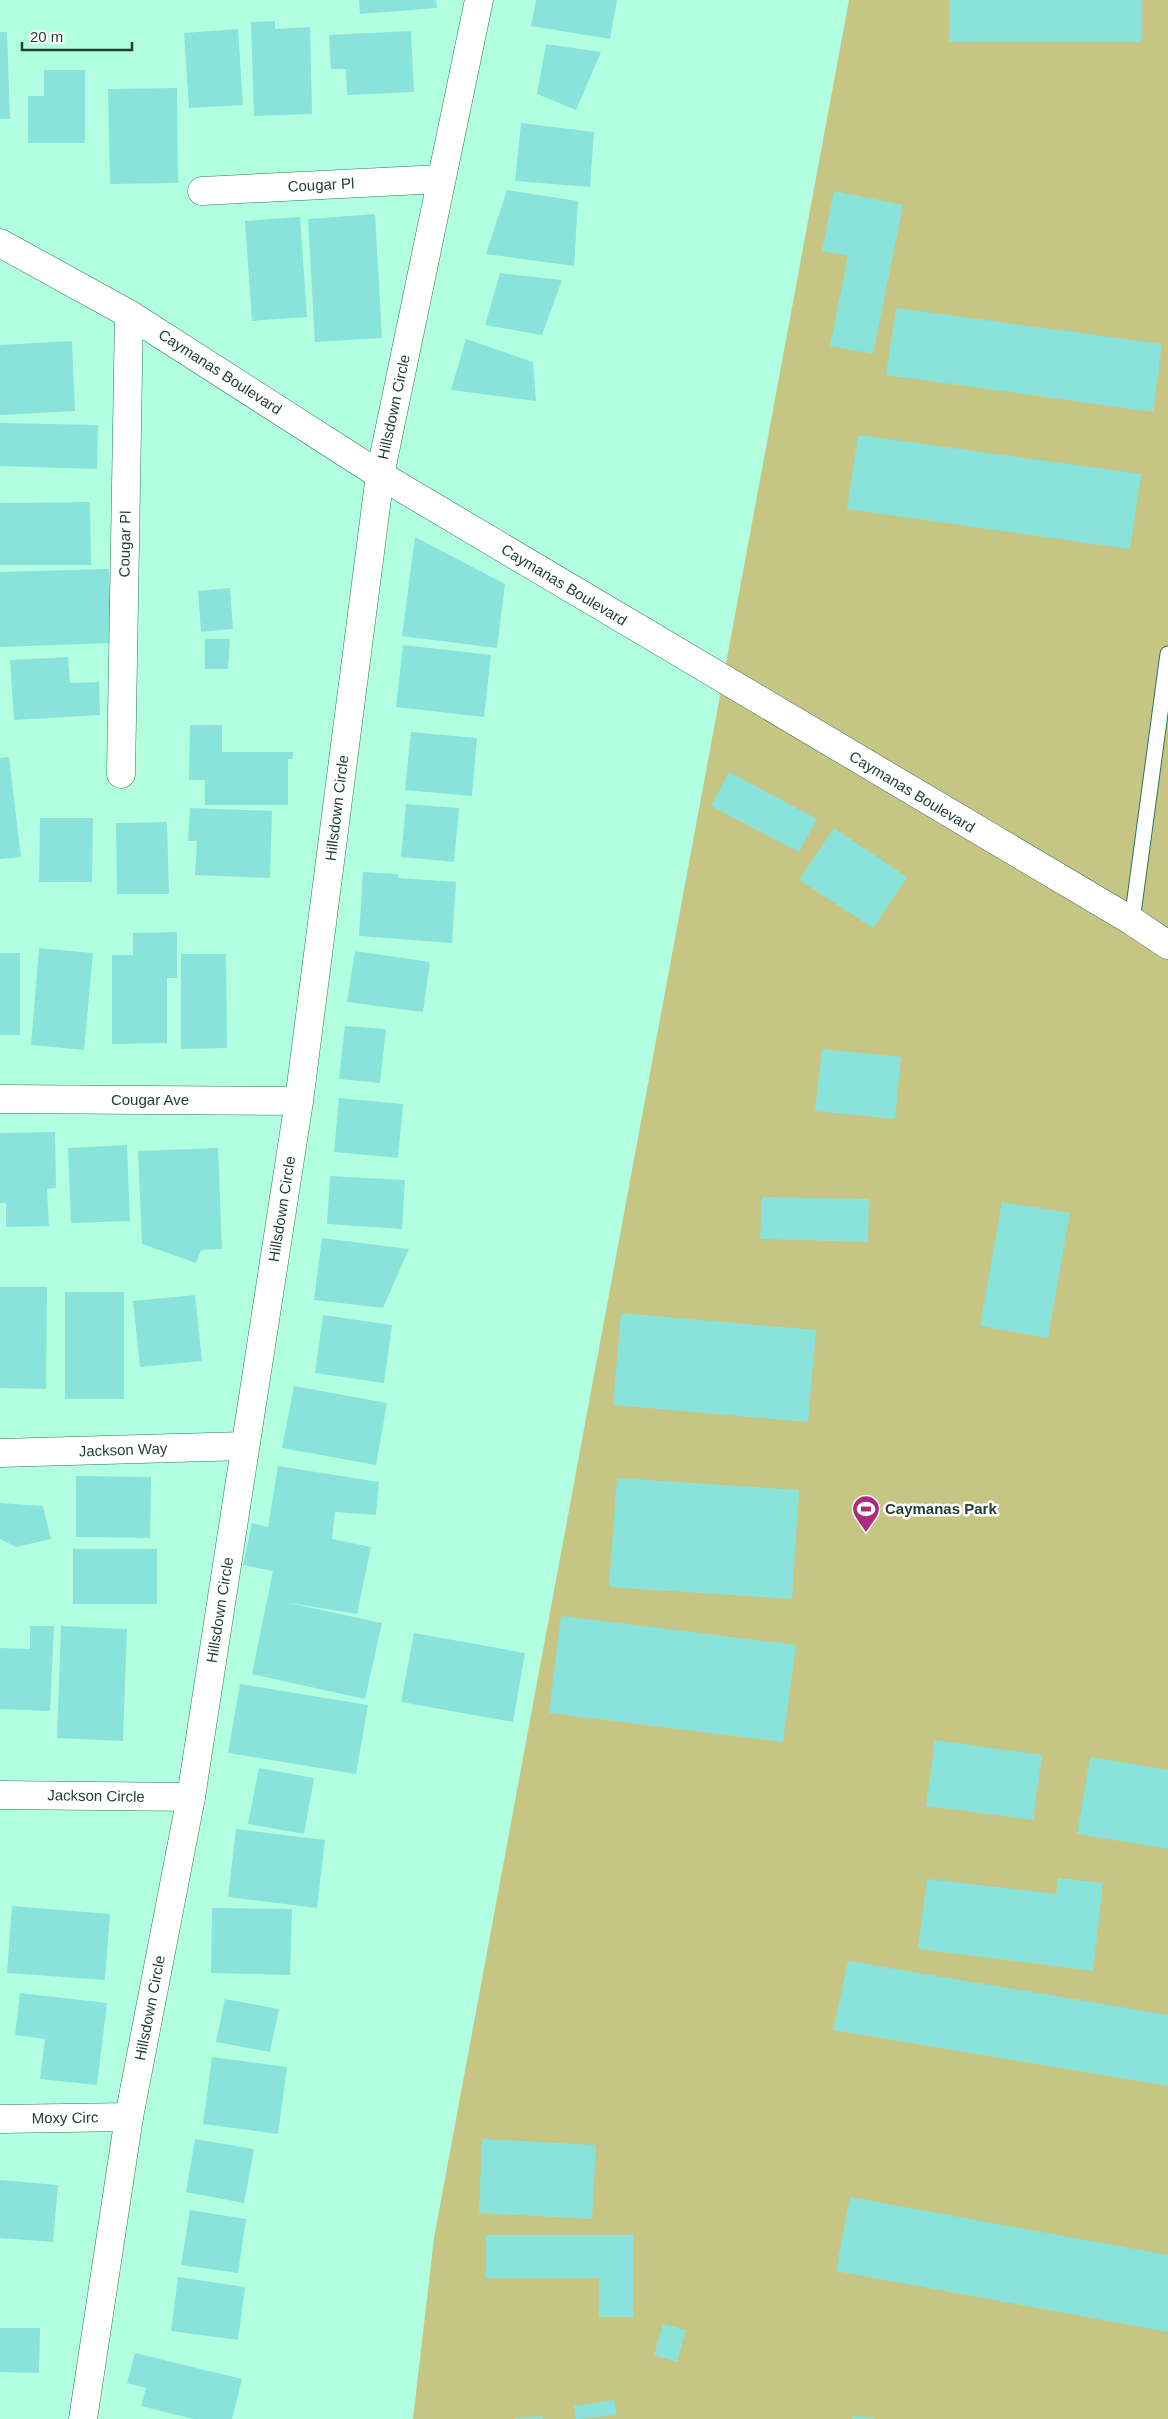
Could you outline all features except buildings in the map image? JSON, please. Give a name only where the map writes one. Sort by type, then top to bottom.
[{"type":"street","name":"Hillsdown Circle","points":[[83,2419],[129,2117],[191,1797],[299,1100],[380,475],[479,0]]},
{"type":"street","name":"Cougar Pl","points":[[202,191],[441,179]]},
{"type":"street","name":"Caymanas Boulevard","points":[[0,244],[130,314],[380,475],[1132,921],[1168,945]]},
{"type":"street","name":"Cougar Pl","points":[[121,774],[130,314]]},
{"type":"street","name":"Cougar Ave","points":[[0,1098],[299,1100]]},
{"type":"street","name":"Jackson Way","points":[[0,1453],[245,1446]]},
{"type":"street","name":"Jackson Circle","points":[[0,1795],[191,1797]]},
{"type":"street","name":"Moxy Circ","points":[[0,2119],[129,2117]]},
{"type":"lane","points":[[1132,921],[1168,654]]},
{"type":"shaded area","name":"Caymanas Park","points":[[849,0],[1168,0],[1168,2419],[413,2419],[434,2238]]},
{"type":"place","name":"Caymanas Park","points":[[866,1533]]}]
